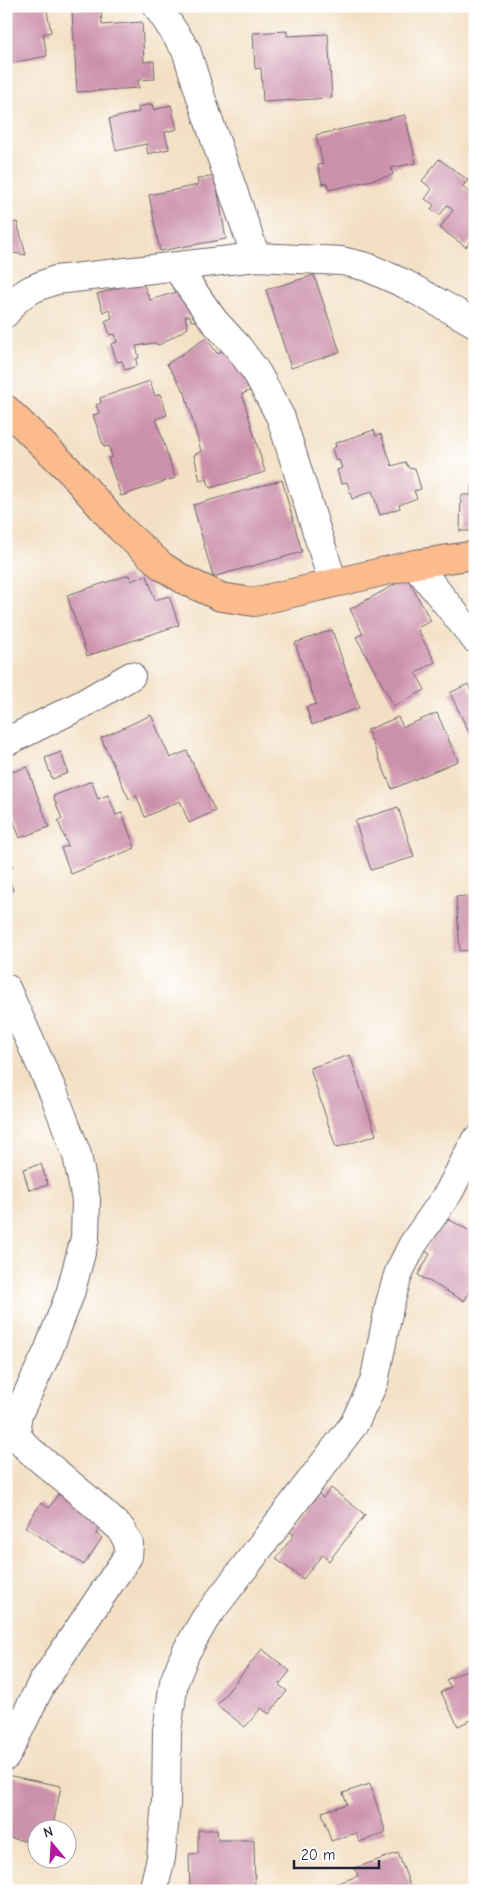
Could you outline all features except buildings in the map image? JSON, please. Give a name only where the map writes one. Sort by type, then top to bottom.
[{"type":"main road","points":[[6,409],[68,469],[120,528],[162,566],[184,580],[221,596],[254,602],[415,564],[475,555]]},
{"type":"street","points":[[157,6],[186,50],[256,257]]},
{"type":"street","points":[[6,313],[22,294],[32,288],[56,280],[256,257],[333,260],[367,267],[412,288],[475,323]]},
{"type":"street","points":[[176,267],[214,320],[238,347],[257,373],[282,418],[333,583]]},
{"type":"street","points":[[415,564],[475,639]]},
{"type":"street","points":[[6,742],[81,705],[131,676]]},
{"type":"street","points":[[6,988],[54,1094],[77,1155],[86,1200],[85,1238],[70,1294],[48,1351],[18,1414],[16,1426],[18,1436],[28,1448],[90,1500],[121,1529],[129,1544],[128,1556],[41,1685],[6,1756]]},
{"type":"street","points":[[153,1891],[161,1858],[166,1802],[167,1731],[174,1682],[186,1652],[205,1620],[354,1424],[374,1382],[390,1303],[399,1272],[413,1244],[449,1192],[475,1141]]}]
